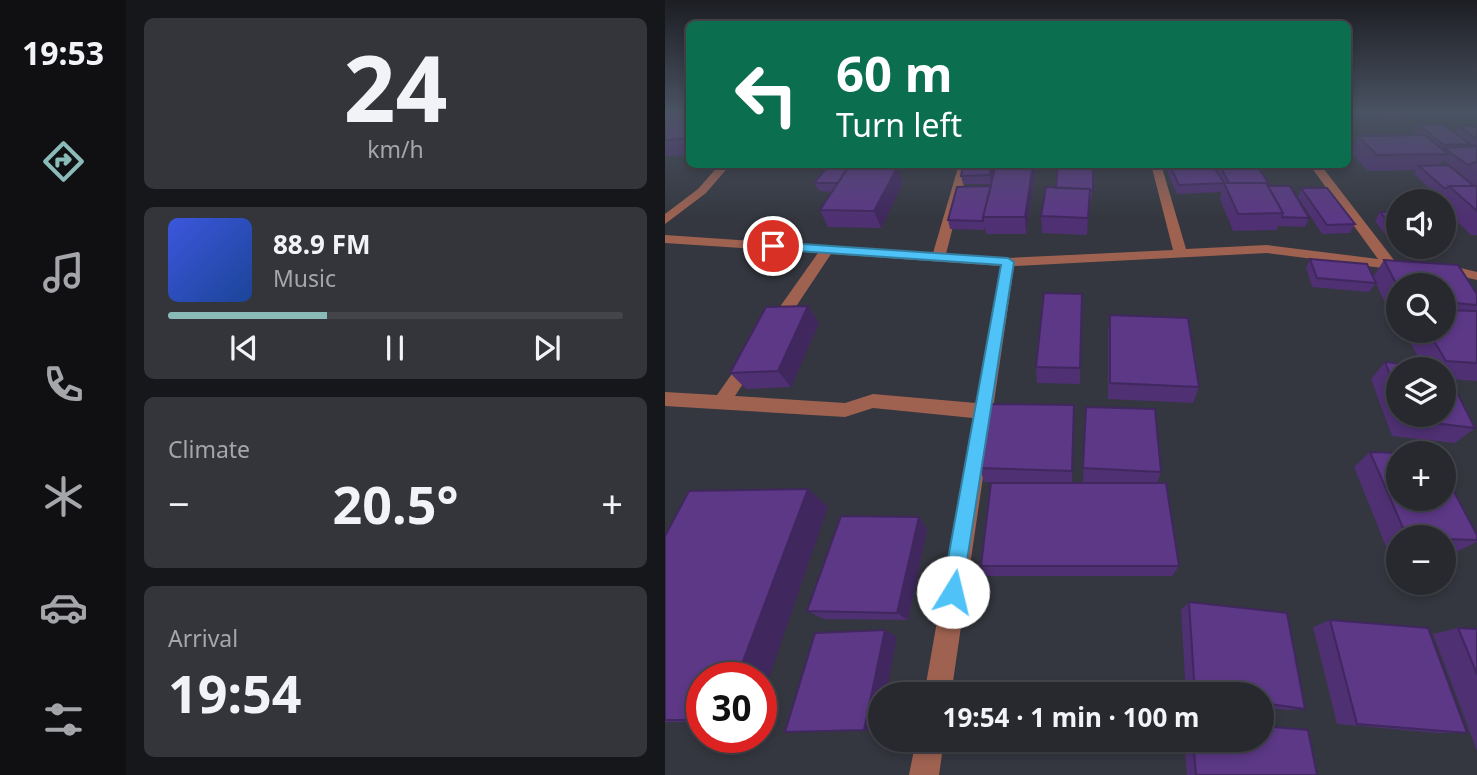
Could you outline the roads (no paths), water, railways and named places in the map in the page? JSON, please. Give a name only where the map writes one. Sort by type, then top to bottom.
[{"type":"street","points":[[665,220],[702,191],[722,168]]},
{"type":"street","points":[[938,257],[963,168]]},
{"type":"street","points":[[1157,168],[1181,253]]},
{"type":"street","points":[[1317,168],[1390,265]]},
{"type":"street","points":[[665,239],[1008,262],[1266,249],[1390,265],[1431,267],[1477,276]]},
{"type":"street","points":[[722,402],[827,250]]},
{"type":"street","points":[[939,682],[1008,262]]},
{"type":"street","points":[[1431,267],[1461,289]]},
{"type":"street","points":[[665,399],[845,410],[873,401],[982,411]]},
{"type":"street","points":[[924,775],[928,752]]}]
